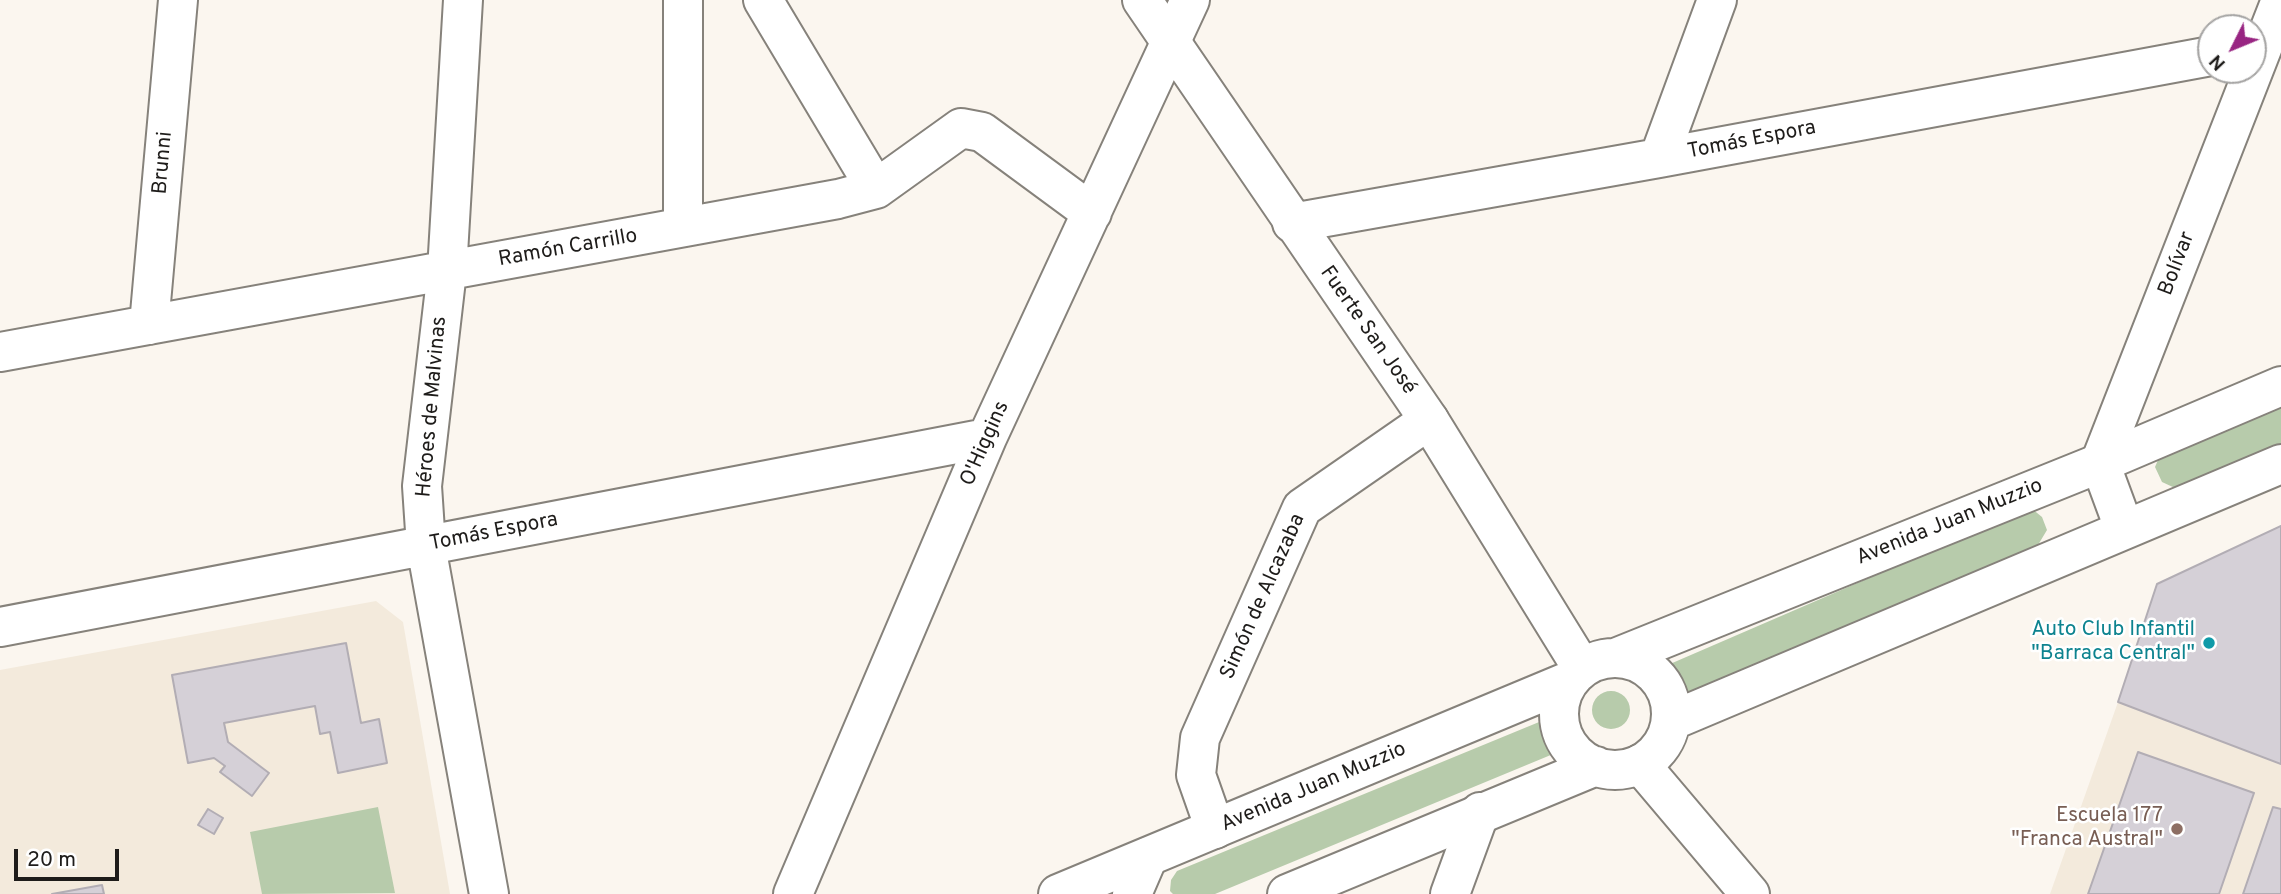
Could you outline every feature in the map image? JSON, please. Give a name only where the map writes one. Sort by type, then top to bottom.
[{"type":"street","name":"Brunni","points":[[149,325],[178,0]]},
{"type":"street","name":"Héroes de Malvinas","points":[[463,0],[447,271],[422,486],[426,546],[489,894]]},
{"type":"street","points":[[683,0],[683,228]]},
{"type":"street","points":[[763,0],[876,189]]},
{"type":"street","name":"Fuerte San José","points":[[1142,0],[1429,421],[1590,669]]},
{"type":"street","name":"O'Higgins","points":[[793,894],[987,439],[1190,0]]},
{"type":"street","points":[[1659,158],[1717,0]]},
{"type":"street","name":"Bolívar","points":[[2267,43],[2281,0]]},
{"type":"street","name":"Tomás Espora","points":[[1292,223],[2197,59]]},
{"type":"street","name":"Bolívar","points":[[2100,463],[2251,84]]},
{"type":"street","name":"Ramón Carrillo","points":[[0,352],[838,199],[876,189],[961,128],[982,132],[1093,213]]},
{"type":"street","name":"Avenida Juan Muzzio","points":[[1058,894],[1590,669],[2100,463],[2281,386]]},
{"type":"street","name":"Simón de Alcazaba","points":[[1215,829],[1196,775],[1200,738],[1302,508],[1429,421]]},
{"type":"street","name":"Tomás Espora","points":[[0,627],[987,439]]},
{"type":"street","points":[[2100,463],[2124,528]]},
{"type":"street","points":[[1671,721],[2281,464]]},
{"type":"street","points":[[1636,661],[1652,671],[1663,685],[1670,702],[1671,721],[1665,739],[1655,754],[1640,764],[1622,770],[1604,769],[1586,762],[1572,750],[1562,734],[1559,716],[1561,697],[1590,669],[1636,661]]},
{"type":"street","points":[[1640,764],[1750,894]]},
{"type":"street","points":[[1287,894],[1596,766]]},
{"type":"street","points":[[1450,894],[1480,812]]},
{"type":"street","points":[[1132,894],[1148,858]]},
{"type":"shaded area","points":[[376,601],[403,622],[450,894],[0,894],[0,670]]},
{"type":"shaded area","name":"Escuela 177 \"Franca Austral\"","points":[[2118,702],[2281,764],[2281,894],[2050,894]]},
{"type":"green space","points":[[2281,403],[2281,444],[2175,488],[2162,482],[2155,467],[2161,453]]},
{"type":"green space","points":[[2031,508],[2042,517],[2047,530],[2038,545],[1684,697],[1680,679],[1670,664]]},
{"type":"green space","points":[[1611,691],[1625,696],[1630,710],[1625,724],[1611,729],[1597,724],[1592,710],[1597,696]]},
{"type":"green space","points":[[1544,720],[1547,736],[1558,752],[1215,894],[1173,894],[1170,891],[1171,880],[1177,871]]},
{"type":"green space","points":[[378,807],[395,893],[262,894],[250,832]]},
{"type":"building","name":"Auto Club Infantil \"Barraca Central\"","points":[[2281,526],[2281,764],[2118,702],[2157,584]]},
{"type":"building","points":[[346,643],[361,723],[379,719],[387,763],[338,773],[330,732],[320,734],[315,706],[224,723],[228,742],[269,773],[252,796],[220,772],[225,766],[214,758],[188,763],[172,675]]},
{"type":"building","name":"Escuela 177 \"Franca Austral\"","points":[[2138,752],[2254,793],[2219,894],[2088,894]]},
{"type":"building","points":[[2273,807],[2281,809],[2281,894],[2243,894]]},
{"type":"building","points":[[208,809],[223,818],[214,834],[198,825]]},
{"type":"building","points":[[102,885],[104,894],[52,894]]},
{"type":"place","name":"Auto Club Infantil \"Barraca Central\"","points":[[2209,643]]},
{"type":"place","name":"Escuela 177 \"Franca Austral\"","points":[[2177,829]]}]
